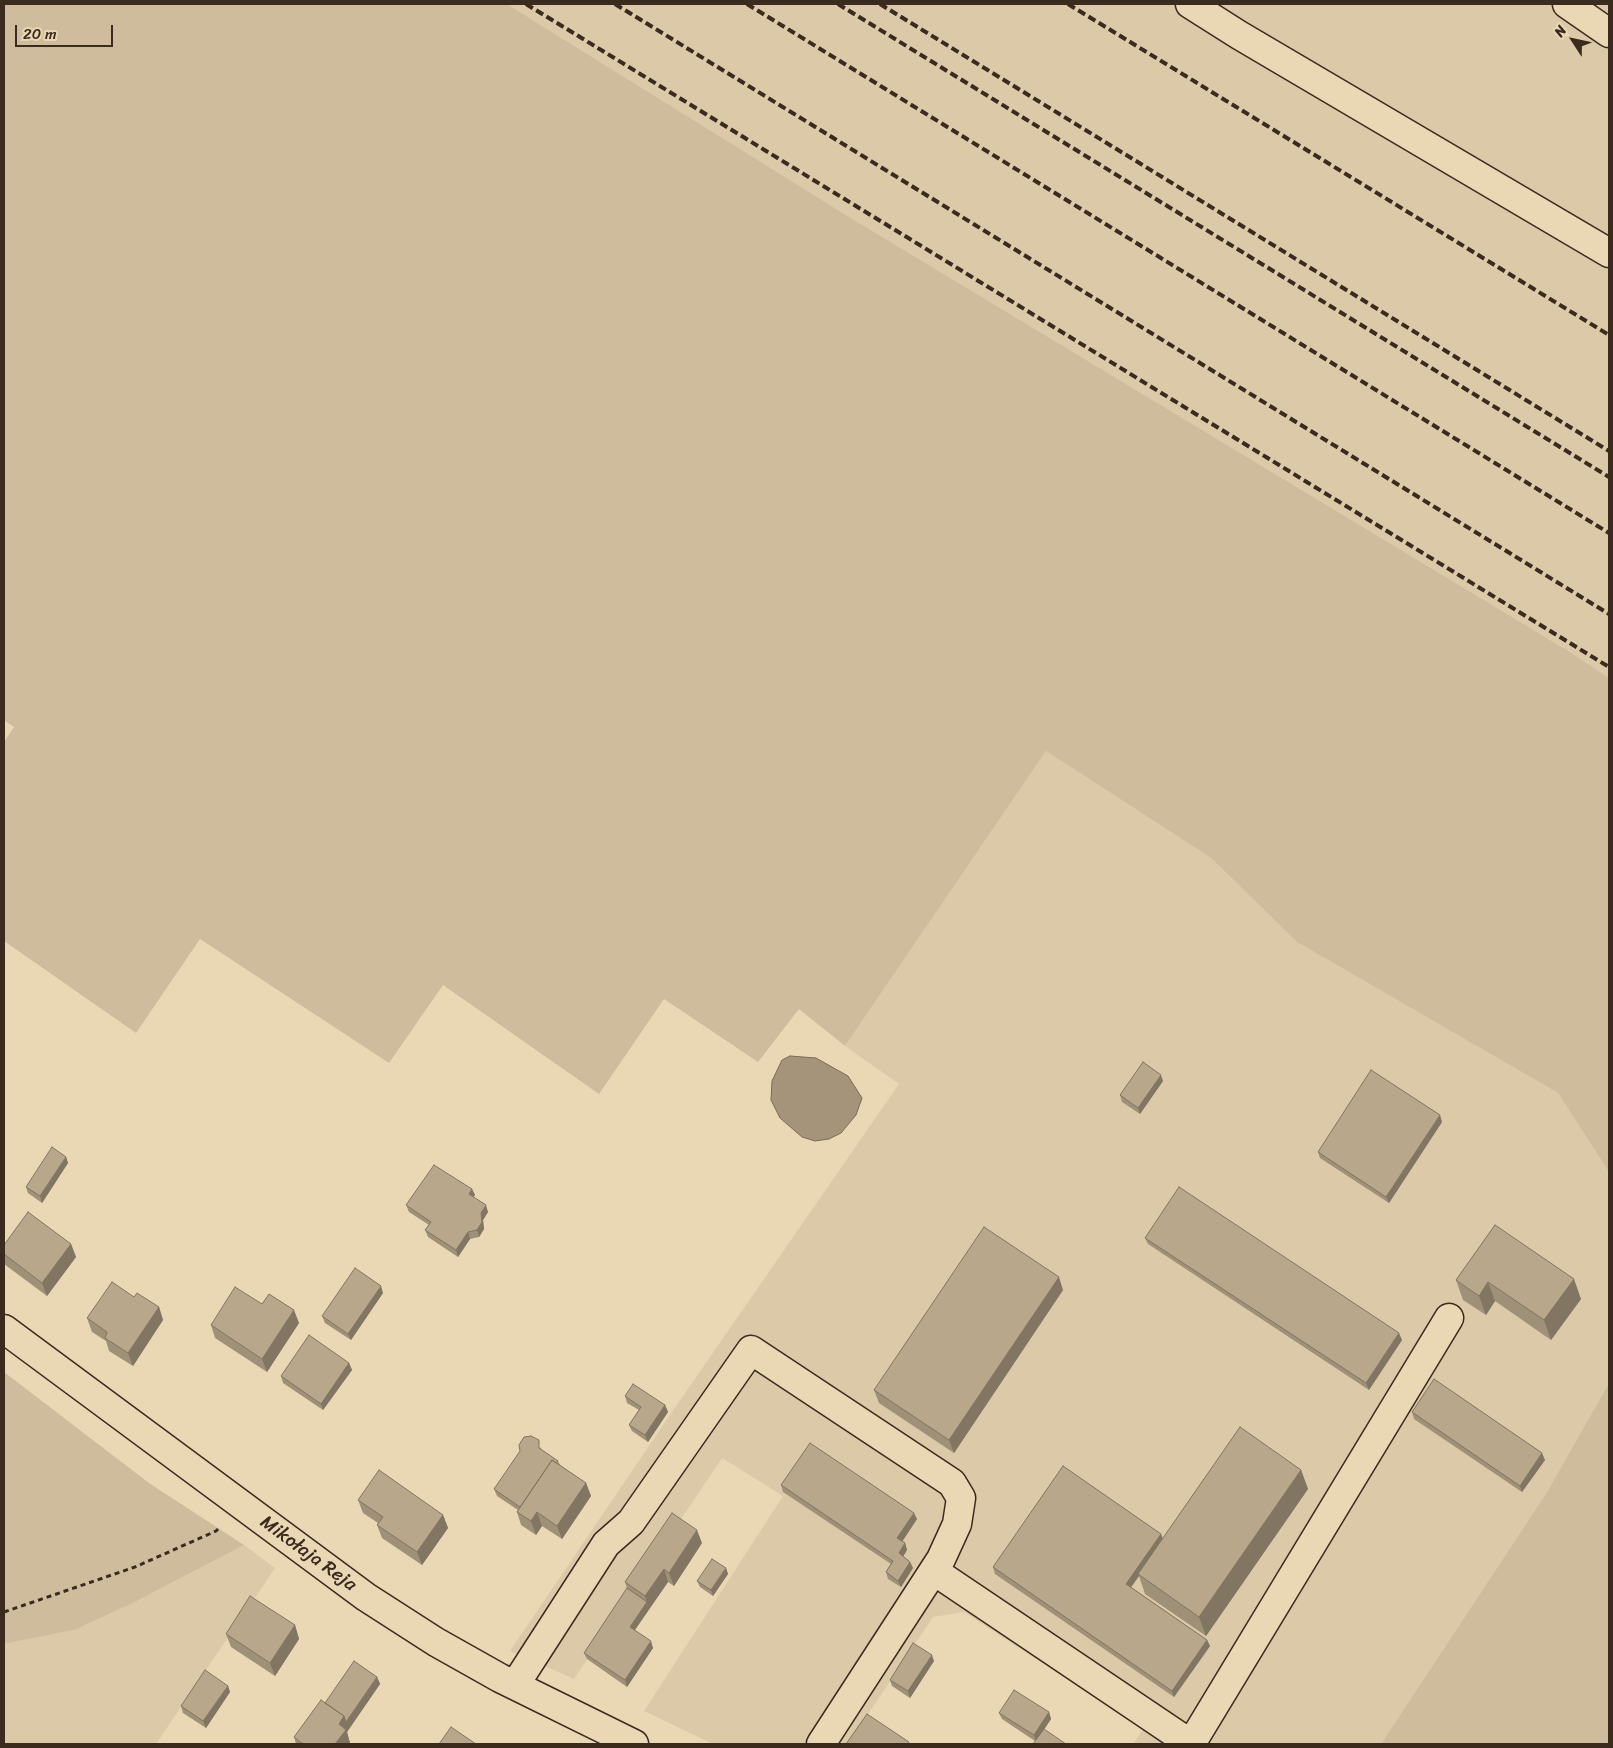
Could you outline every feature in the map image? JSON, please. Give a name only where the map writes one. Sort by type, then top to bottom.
[{"type":"street","points":[[1190,4],[1256,45],[1609,253]]},
{"type":"street","points":[[1567,4],[1609,33]]},
{"type":"street","points":[[934,1571],[1192,1744],[1449,1318]]},
{"type":"street","name":"Mikołaja Reja","points":[[4,1329],[366,1597],[436,1642],[515,1685],[634,1744]]},
{"type":"street","points":[[515,1685],[606,1544],[631,1522],[751,1350],[952,1483],[961,1498],[957,1524],[941,1559],[821,1744]]},
{"type":"path","points":[[4,1612],[135,1567],[216,1531],[242,1506]]},
{"type":"shaded area","points":[[4,4],[507,4],[846,215],[1570,652],[1609,678],[1609,1172],[1558,1093],[1297,942],[1211,858],[1046,751],[845,1046],[799,1009],[758,1062],[664,999],[599,1094],[443,985],[389,1063],[200,939],[136,1033],[4,941],[4,742],[14,727],[4,720]]},
{"type":"shaded area","points":[[507,4],[1609,4],[1609,678],[1570,652],[846,215]]},
{"type":"shaded area","points":[[1046,751],[1211,858],[1297,942],[1558,1093],[1609,1172],[1609,1383],[1547,1492],[1381,1744],[1133,1744],[1143,1729],[964,1612],[933,1617],[848,1744],[713,1744],[644,1711],[783,1496],[722,1458],[574,1679],[510,1651],[674,1409],[899,1084],[845,1046]]},
{"type":"shaded area","points":[[790,1056],[816,1058],[848,1076],[862,1098],[856,1115],[841,1133],[829,1139],[815,1141],[802,1137],[780,1118],[771,1100],[772,1081],[782,1060]]},
{"type":"shaded area","points":[[4,1372],[149,1483],[244,1545],[131,1604],[74,1630],[4,1644]]},
{"type":"shaded area","points":[[1609,1383],[1609,1744],[1381,1744],[1547,1492]]},
{"type":"shaded area","points":[[244,1545],[275,1568],[156,1744],[4,1744],[4,1644],[74,1630],[131,1604]]},
{"type":"building","points":[[1143,1062],[1161,1075],[1138,1108],[1120,1095]]},
{"type":"building","points":[[1371,1070],[1440,1115],[1386,1197],[1318,1152]]},
{"type":"building","points":[[52,1147],[66,1157],[40,1196],[26,1187]]},
{"type":"building","points":[[434,1165],[472,1189],[469,1194],[486,1205],[481,1213],[482,1222],[477,1230],[468,1232],[456,1250],[425,1230],[431,1222],[406,1205]]},
{"type":"building","points":[[1179,1187],[1399,1333],[1366,1383],[1145,1238]]},
{"type":"building","points":[[28,1212],[71,1244],[42,1283],[4,1254],[4,1245]]},
{"type":"building","points":[[1495,1225],[1574,1279],[1544,1320],[1488,1282],[1479,1296],[1456,1280]]},
{"type":"building","points":[[984,1227],[1059,1277],[949,1440],[874,1390]]},
{"type":"building","points":[[355,1268],[381,1286],[348,1334],[322,1316]]},
{"type":"building","points":[[112,1282],[134,1297],[137,1293],[159,1307],[128,1353],[105,1338],[107,1332],[87,1318]]},
{"type":"building","points":[[235,1287],[262,1304],[269,1294],[294,1310],[262,1359],[211,1325]]},
{"type":"building","points":[[309,1335],[349,1363],[321,1404],[281,1376]]},
{"type":"building","points":[[1434,1379],[1542,1453],[1520,1486],[1412,1412]]},
{"type":"building","points":[[633,1384],[665,1405],[645,1435],[629,1425],[641,1407],[625,1396]]},
{"type":"building","points":[[1240,1427],[1301,1470],[1199,1617],[1138,1574]]},
{"type":"building","points":[[531,1436],[539,1440],[539,1448],[558,1461],[556,1463],[552,1460],[520,1507],[494,1489],[520,1451],[519,1445],[524,1437]]},
{"type":"building","points":[[810,1443],[914,1513],[897,1538],[905,1543],[899,1553],[910,1562],[898,1581],[886,1572],[893,1561],[781,1485]]},
{"type":"building","points":[[552,1460],[586,1483],[557,1526],[537,1512],[531,1521],[517,1512]]},
{"type":"building","points":[[1063,1466],[1161,1534],[1126,1584],[1207,1640],[1172,1691],[993,1567]]},
{"type":"building","points":[[379,1470],[443,1515],[417,1552],[377,1525],[383,1517],[358,1500]]},
{"type":"building","points":[[672,1513],[697,1530],[669,1573],[664,1569],[645,1596],[625,1582]]},
{"type":"building","points":[[712,1559],[726,1568],[711,1590],[697,1581]]},
{"type":"building","points":[[627,1588],[647,1602],[630,1627],[651,1641],[625,1680],[584,1653]]},
{"type":"building","points":[[250,1596],[295,1625],[270,1663],[226,1634]]},
{"type":"building","points":[[913,1643],[932,1655],[908,1691],[890,1680]]},
{"type":"building","points":[[354,1661],[377,1677],[346,1722],[344,1716],[325,1703]]},
{"type":"building","points":[[205,1670],[228,1686],[203,1721],[181,1706]]},
{"type":"building","points":[[1014,1690],[1049,1712],[1034,1735],[999,1713]]},
{"type":"building","points":[[321,1700],[344,1716],[339,1724],[346,1730],[335,1744],[303,1744],[294,1737]]},
{"type":"building","points":[[867,1714],[909,1742],[908,1744],[846,1744]]},
{"type":"building","points":[[451,1727],[476,1744],[439,1744]]},
{"type":"building","points":[[1044,1729],[1066,1744],[1033,1744]]},
{"type":"railway","points":[[526,4],[1609,667]]},
{"type":"railway","points":[[615,4],[1609,614]]},
{"type":"railway","points":[[747,4],[1609,533]]},
{"type":"railway","points":[[838,4],[1609,477]]},
{"type":"railway","points":[[880,4],[1609,451]]},
{"type":"railway","points":[[1068,4],[1609,335]]}]
